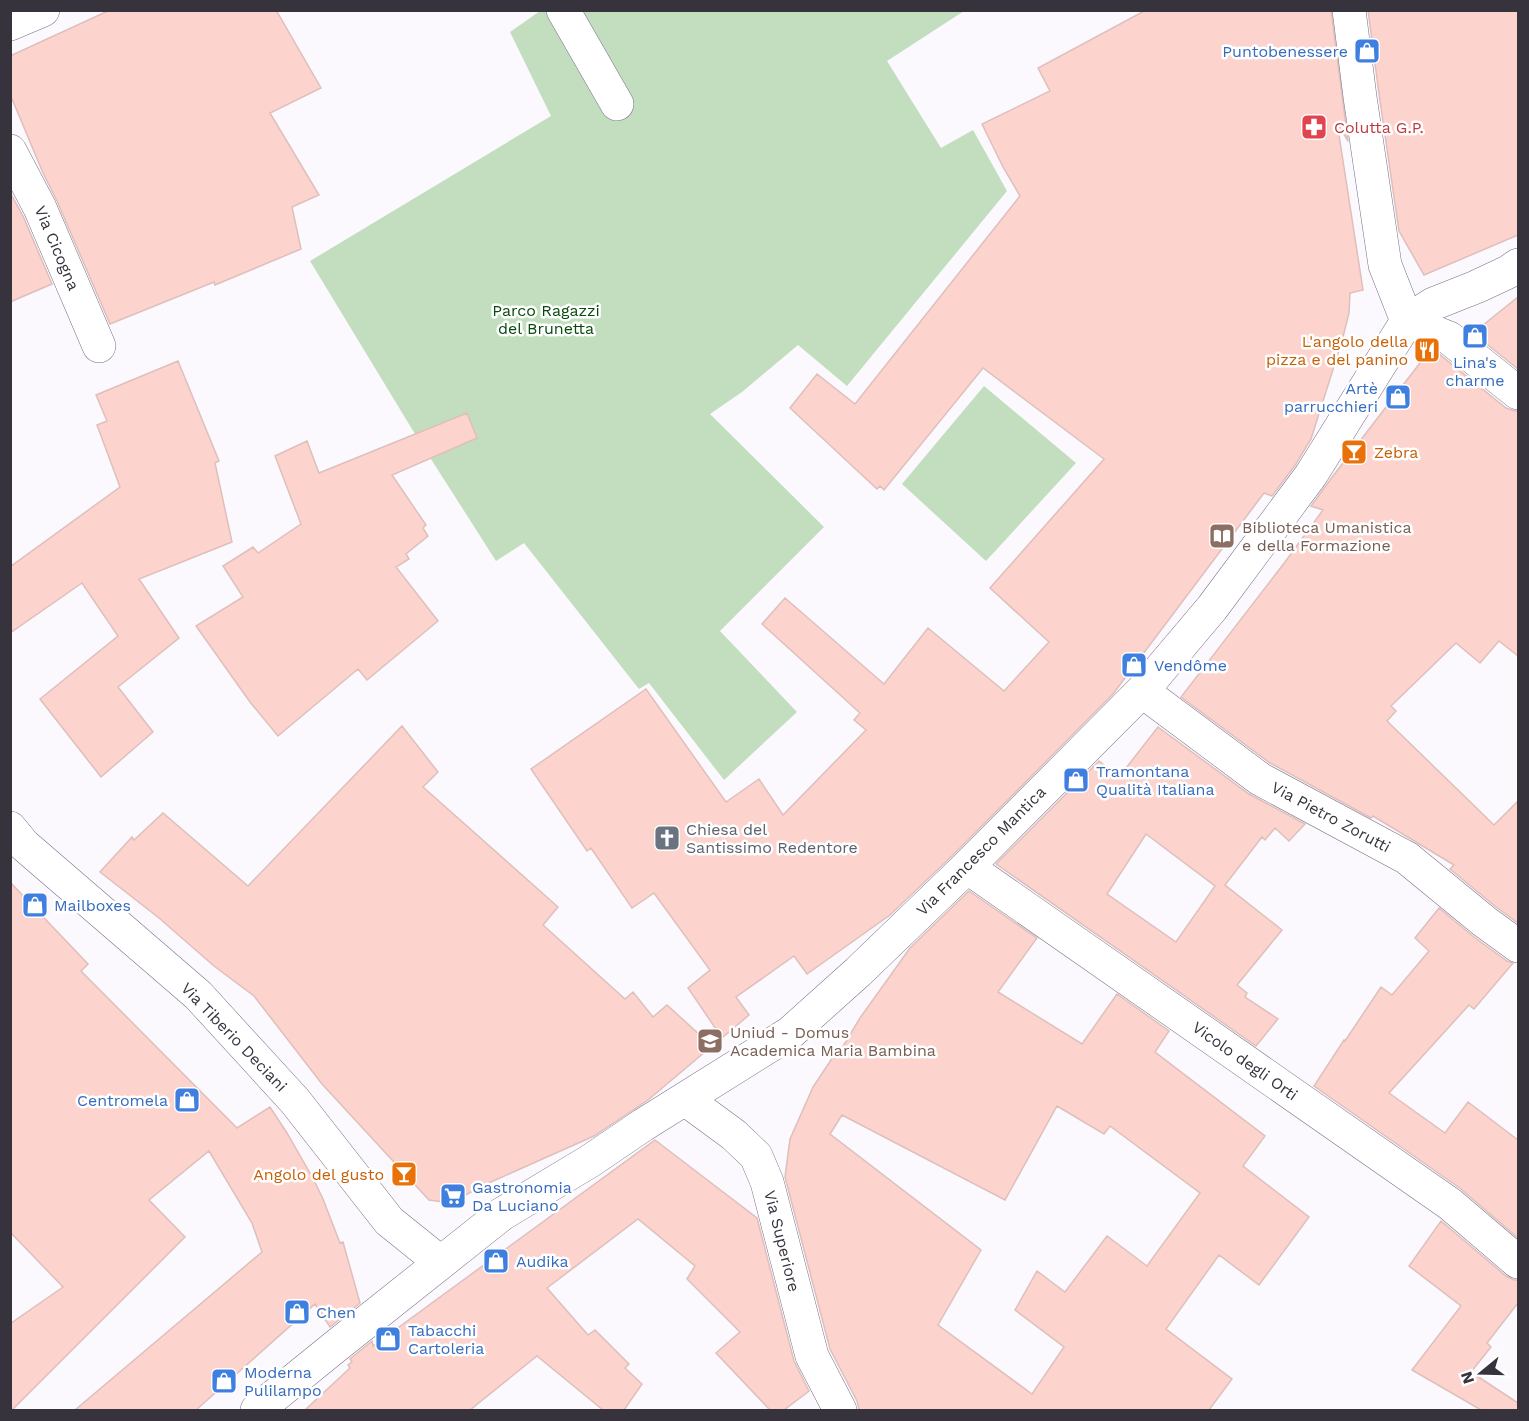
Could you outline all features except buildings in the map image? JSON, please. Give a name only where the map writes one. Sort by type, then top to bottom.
[{"type":"street","points":[[10,24],[44,10]]},
{"type":"street","points":[[563,10],[617,104]]},
{"type":"street","points":[[1349,10],[1385,265],[1407,321],[1449,338],[1518,393]]},
{"type":"street","name":"Via Cicogna","points":[[10,151],[40,208],[99,346]]},
{"type":"street","points":[[1407,321],[1433,304],[1508,272],[1518,265]]},
{"type":"street","name":"Via Francesco Mantica","points":[[257,1410],[502,1214],[590,1161],[790,1033],[858,972],[967,867],[1142,691],[1212,608],[1311,475],[1407,321]]},
{"type":"street","name":"Via Pietro Zorutti","points":[[1142,691],[1260,779],[1407,858],[1518,946]]},
{"type":"street","name":"Via Tiberio Deciani","points":[[15,842],[198,995],[295,1101],[389,1221],[440,1262]]},
{"type":"street","name":"Vicolo degli Orti","points":[[967,867],[1450,1204],[1518,1263]]},
{"type":"street","name":"Via Superiore","points":[[685,1099],[734,1135],[756,1156],[767,1182],[812,1356],[840,1410]]},
{"type":"green space","name":"Parco Ragazzi del Brunetta","points":[[540,11],[545,11],[607,110],[572,11],[964,11],[887,61],[941,148],[973,130],[1007,191],[847,386],[798,345],[742,392],[710,414],[824,527],[720,631],[797,712],[724,780],[649,683],[639,689],[524,543],[496,561],[415,434],[310,261],[551,116],[510,32]]},
{"type":"green space","points":[[984,386],[1076,463],[986,561],[902,484]]},
{"type":"place","name":"Puntobenessere","points":[[1367,51]]},
{"type":"place","name":"Colutta G.P.","points":[[1314,127]]},
{"type":"place","name":"Lina's charme","points":[[1475,336]]},
{"type":"place","name":"L'angolo della pizza e del panino","points":[[1427,350]]},
{"type":"place","name":"Artè parrucchieri","points":[[1398,397]]},
{"type":"place","name":"Zebra","points":[[1354,452]]},
{"type":"place","name":"Biblioteca Umanistica e della Formazione","points":[[1222,536]]},
{"type":"place","name":"Vendôme","points":[[1134,665]]},
{"type":"place","name":"Tramontana Qualità Italiana","points":[[1076,780]]},
{"type":"place","name":"Chiesa del Santissimo Redentore","points":[[667,838]]},
{"type":"place","name":"Mailboxes","points":[[35,905]]},
{"type":"place","name":"Uniud - Domus Academica Maria Bambina","points":[[710,1041]]},
{"type":"place","name":"Centromela","points":[[187,1100]]},
{"type":"place","name":"Angolo del gusto","points":[[404,1174]]},
{"type":"place","name":"Gastronomia Da Luciano","points":[[453,1196]]},
{"type":"place","name":"Audika","points":[[496,1261]]},
{"type":"place","name":"Chen","points":[[297,1312]]},
{"type":"place","name":"Tabacchi Cartoleria","points":[[388,1339]]},
{"type":"place","name":"Moderna Pulilampo","points":[[224,1381]]}]
